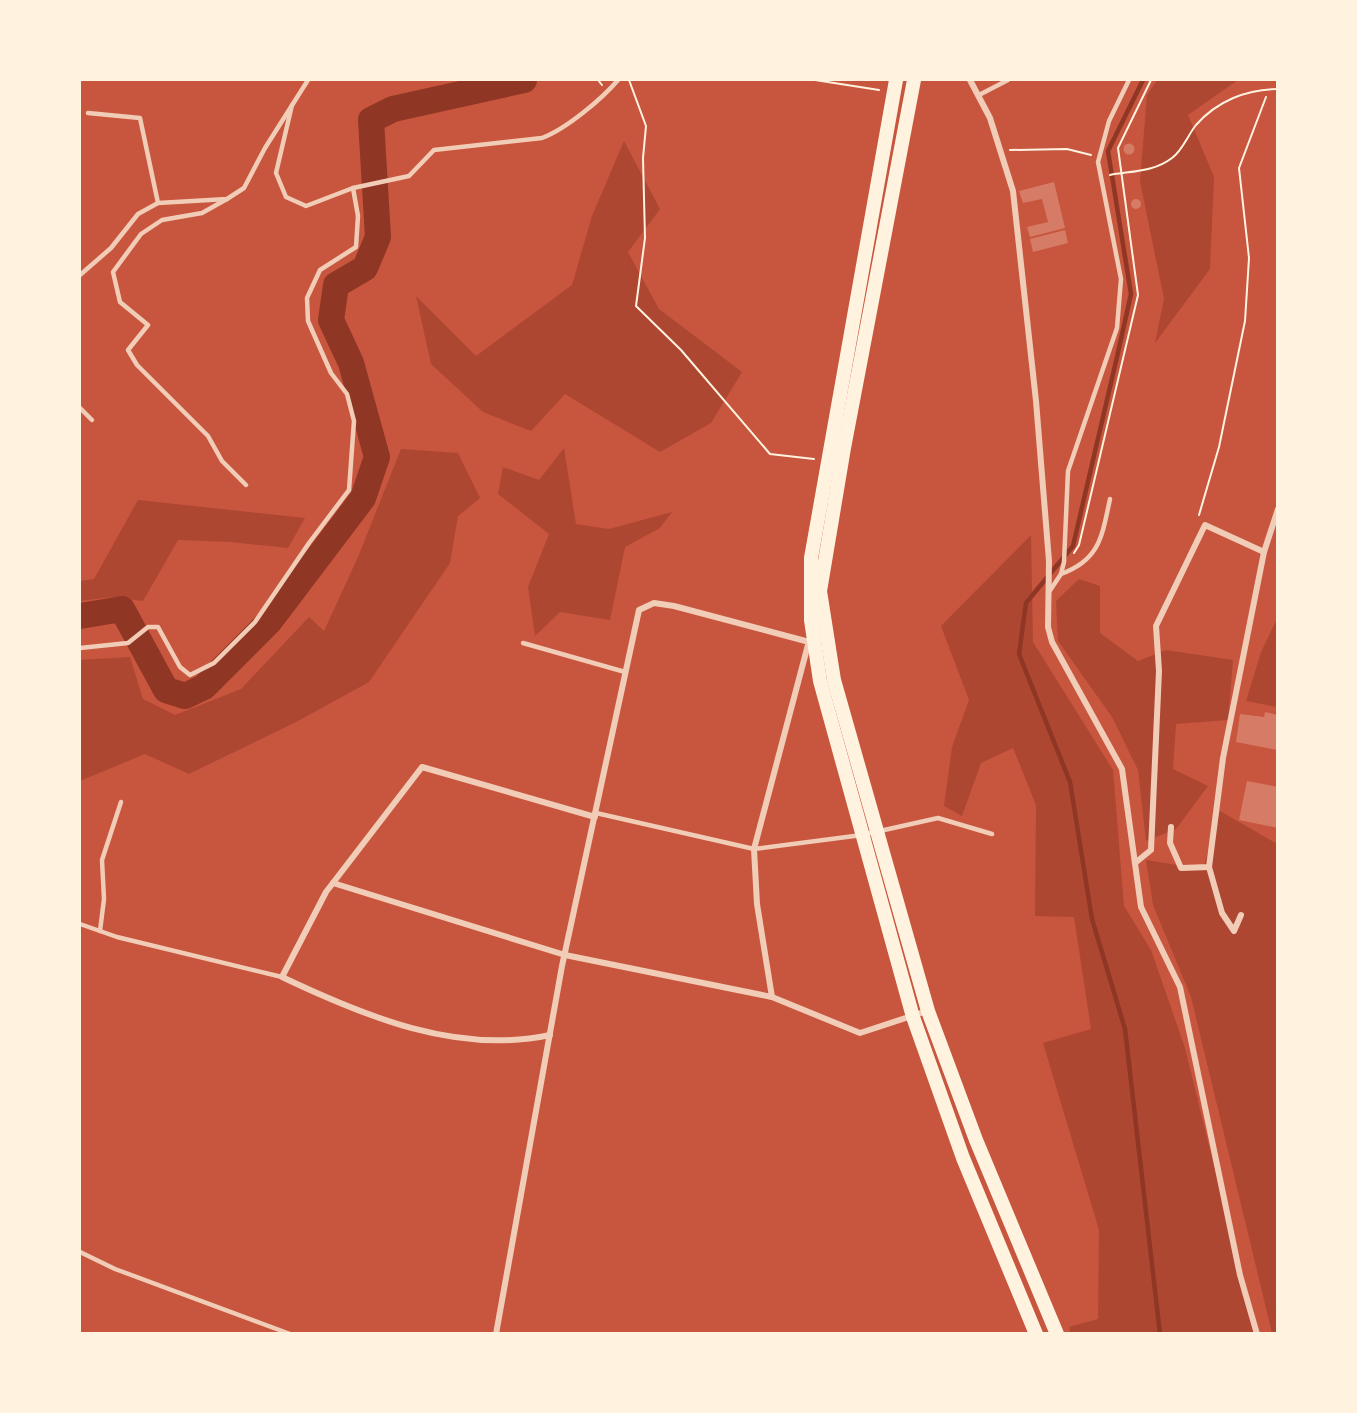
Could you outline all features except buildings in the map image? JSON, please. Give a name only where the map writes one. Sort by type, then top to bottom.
[{"type":"main road","points":[[914,80],[844,448],[820,591],[817,644],[820,681],[913,1017],[963,1158],[1036,1334]]},
{"type":"main road","points":[[895,86],[811,558],[811,620],[817,644],[834,680],[928,1011],[976,1140],[1057,1334]]},
{"type":"street","points":[[970,81],[990,117],[1013,191],[1036,401],[1049,561],[1048,627],[1052,642],[1122,769],[1132,823],[1134,862],[1142,907],[1180,987],[1240,1275],[1257,1334]]},
{"type":"street","points":[[1241,915],[1234,931],[1222,913],[1209,867],[1223,758],[1264,552],[1278,509]]},
{"type":"street","points":[[1134,862],[1151,850],[1159,671],[1156,626],[1204,525],[1264,552]]},
{"type":"street","points":[[496,1334],[565,955],[625,672],[639,610],[654,603],[674,606],[817,644],[754,849],[757,904],[772,997]]},
{"type":"street","points":[[550,1035],[523,1041],[490,1042],[391,1023],[341,1005],[282,977],[333,883],[422,767],[595,815]]},
{"type":"street","points":[[1172,827],[1170,843],[1181,868],[1209,867]]},
{"type":"street","points":[[333,883],[565,955],[772,997],[860,1033],[928,1011]]},
{"type":"lane","points":[[246,485],[222,461],[208,436],[137,365],[128,350],[148,324],[120,302],[113,272],[141,234],[162,220],[202,213],[244,188],[308,80]]},
{"type":"lane","points":[[292,105],[276,173],[286,197],[306,206],[353,188],[409,176],[434,150],[542,138],[554,133],[607,92],[618,80]]},
{"type":"lane","points":[[979,95],[1008,80]]},
{"type":"lane","points":[[1049,592],[1061,574],[1064,562],[1068,471],[1117,328],[1120,279],[1098,157],[1108,120],[1129,80]]},
{"type":"lane","points":[[88,113],[140,118],[158,203]]},
{"type":"lane","points":[[80,648],[128,643],[148,627],[158,627],[180,667],[190,675],[214,663],[255,622],[309,543],[349,490],[354,421],[347,394],[331,373],[308,321],[307,298],[320,270],[356,247],[358,216],[353,188]]},
{"type":"lane","points":[[80,275],[111,248],[138,213],[158,203],[227,199]]},
{"type":"lane","points":[[80,408],[92,420]]},
{"type":"lane","points":[[1061,574],[1079,568],[1091,557],[1100,539],[1110,499]]},
{"type":"lane","points":[[523,642],[625,672]]},
{"type":"lane","points":[[100,931],[104,899],[102,860],[121,802]]},
{"type":"lane","points":[[595,815],[754,849],[862,835],[938,818],[992,834]]},
{"type":"lane","points":[[80,924],[282,977]]},
{"type":"lane","points":[[80,1251],[115,1269],[290,1334]]},
{"type":"path","points":[[629,80],[646,126],[643,158],[645,238],[636,306],[681,351],[770,454],[827,461]]},
{"type":"path","points":[[815,80],[895,86]]},
{"type":"path","points":[[1107,176],[1150,169],[1173,158],[1198,123],[1232,96],[1261,89],[1278,89]]},
{"type":"path","points":[[1204,525],[1197,522],[1219,447],[1245,321],[1250,258],[1239,168],[1266,97]]},
{"type":"path","points":[[1001,151],[1067,149],[1098,157]]},
{"type":"shaded area","points":[[1157,80],[1238,80],[1188,115],[1214,177],[1210,269],[1155,343],[1164,299],[1140,181],[1147,95]]},
{"type":"shaded area","points":[[624,141],[660,209],[628,252],[659,309],[742,372],[711,423],[660,452],[565,394],[531,431],[483,412],[431,364],[416,296],[476,356],[572,285],[592,216]]},
{"type":"shaded area","points":[[564,448],[576,524],[609,529],[672,512],[660,528],[625,547],[610,620],[560,612],[535,636],[528,587],[549,534],[498,494],[503,467],[539,480]]},
{"type":"shaded area","points":[[401,449],[458,453],[480,498],[458,516],[450,563],[369,682],[296,722],[189,774],[145,754],[80,781],[80,660],[130,657],[143,699],[175,715],[241,689],[309,617],[324,631],[358,557]]},
{"type":"shaded area","points":[[138,500],[305,518],[288,548],[178,540],[143,601],[112,597],[80,601],[80,581],[94,579]]},
{"type":"shaded area","points":[[1031,535],[1033,642],[1113,770],[1124,906],[1151,950],[1185,1048],[1255,1333],[1071,1334],[1069,1327],[1098,1319],[1099,1230],[1043,1043],[1091,1029],[1074,917],[1035,916],[1036,805],[1013,748],[981,763],[962,816],[944,806],[952,747],[969,700],[941,626]]},
{"type":"shaded area","points":[[1079,579],[1100,586],[1100,633],[1138,661],[1166,650],[1233,660],[1228,720],[1176,724],[1173,769],[1208,786],[1176,829],[1146,841],[1138,770],[1112,717],[1058,641],[1056,601]]},
{"type":"shaded area","points":[[1277,619],[1277,707],[1246,701],[1261,652]]},
{"type":"shaded area","points":[[1220,811],[1277,844],[1277,1333],[1272,1333],[1191,997],[1153,905],[1146,860],[1203,869]]},
{"type":"waterway","points":[[80,616],[122,609],[166,690],[185,696],[204,687],[270,621],[363,498],[377,457],[351,363],[331,320],[336,285],[365,268],[378,237],[371,120],[393,109],[524,80]]},
{"type":"waterway","points":[[1143,80],[1108,151],[1131,294],[1073,546],[1026,603],[1019,654],[1070,782],[1092,919],[1125,1029],[1160,1334]]}]
